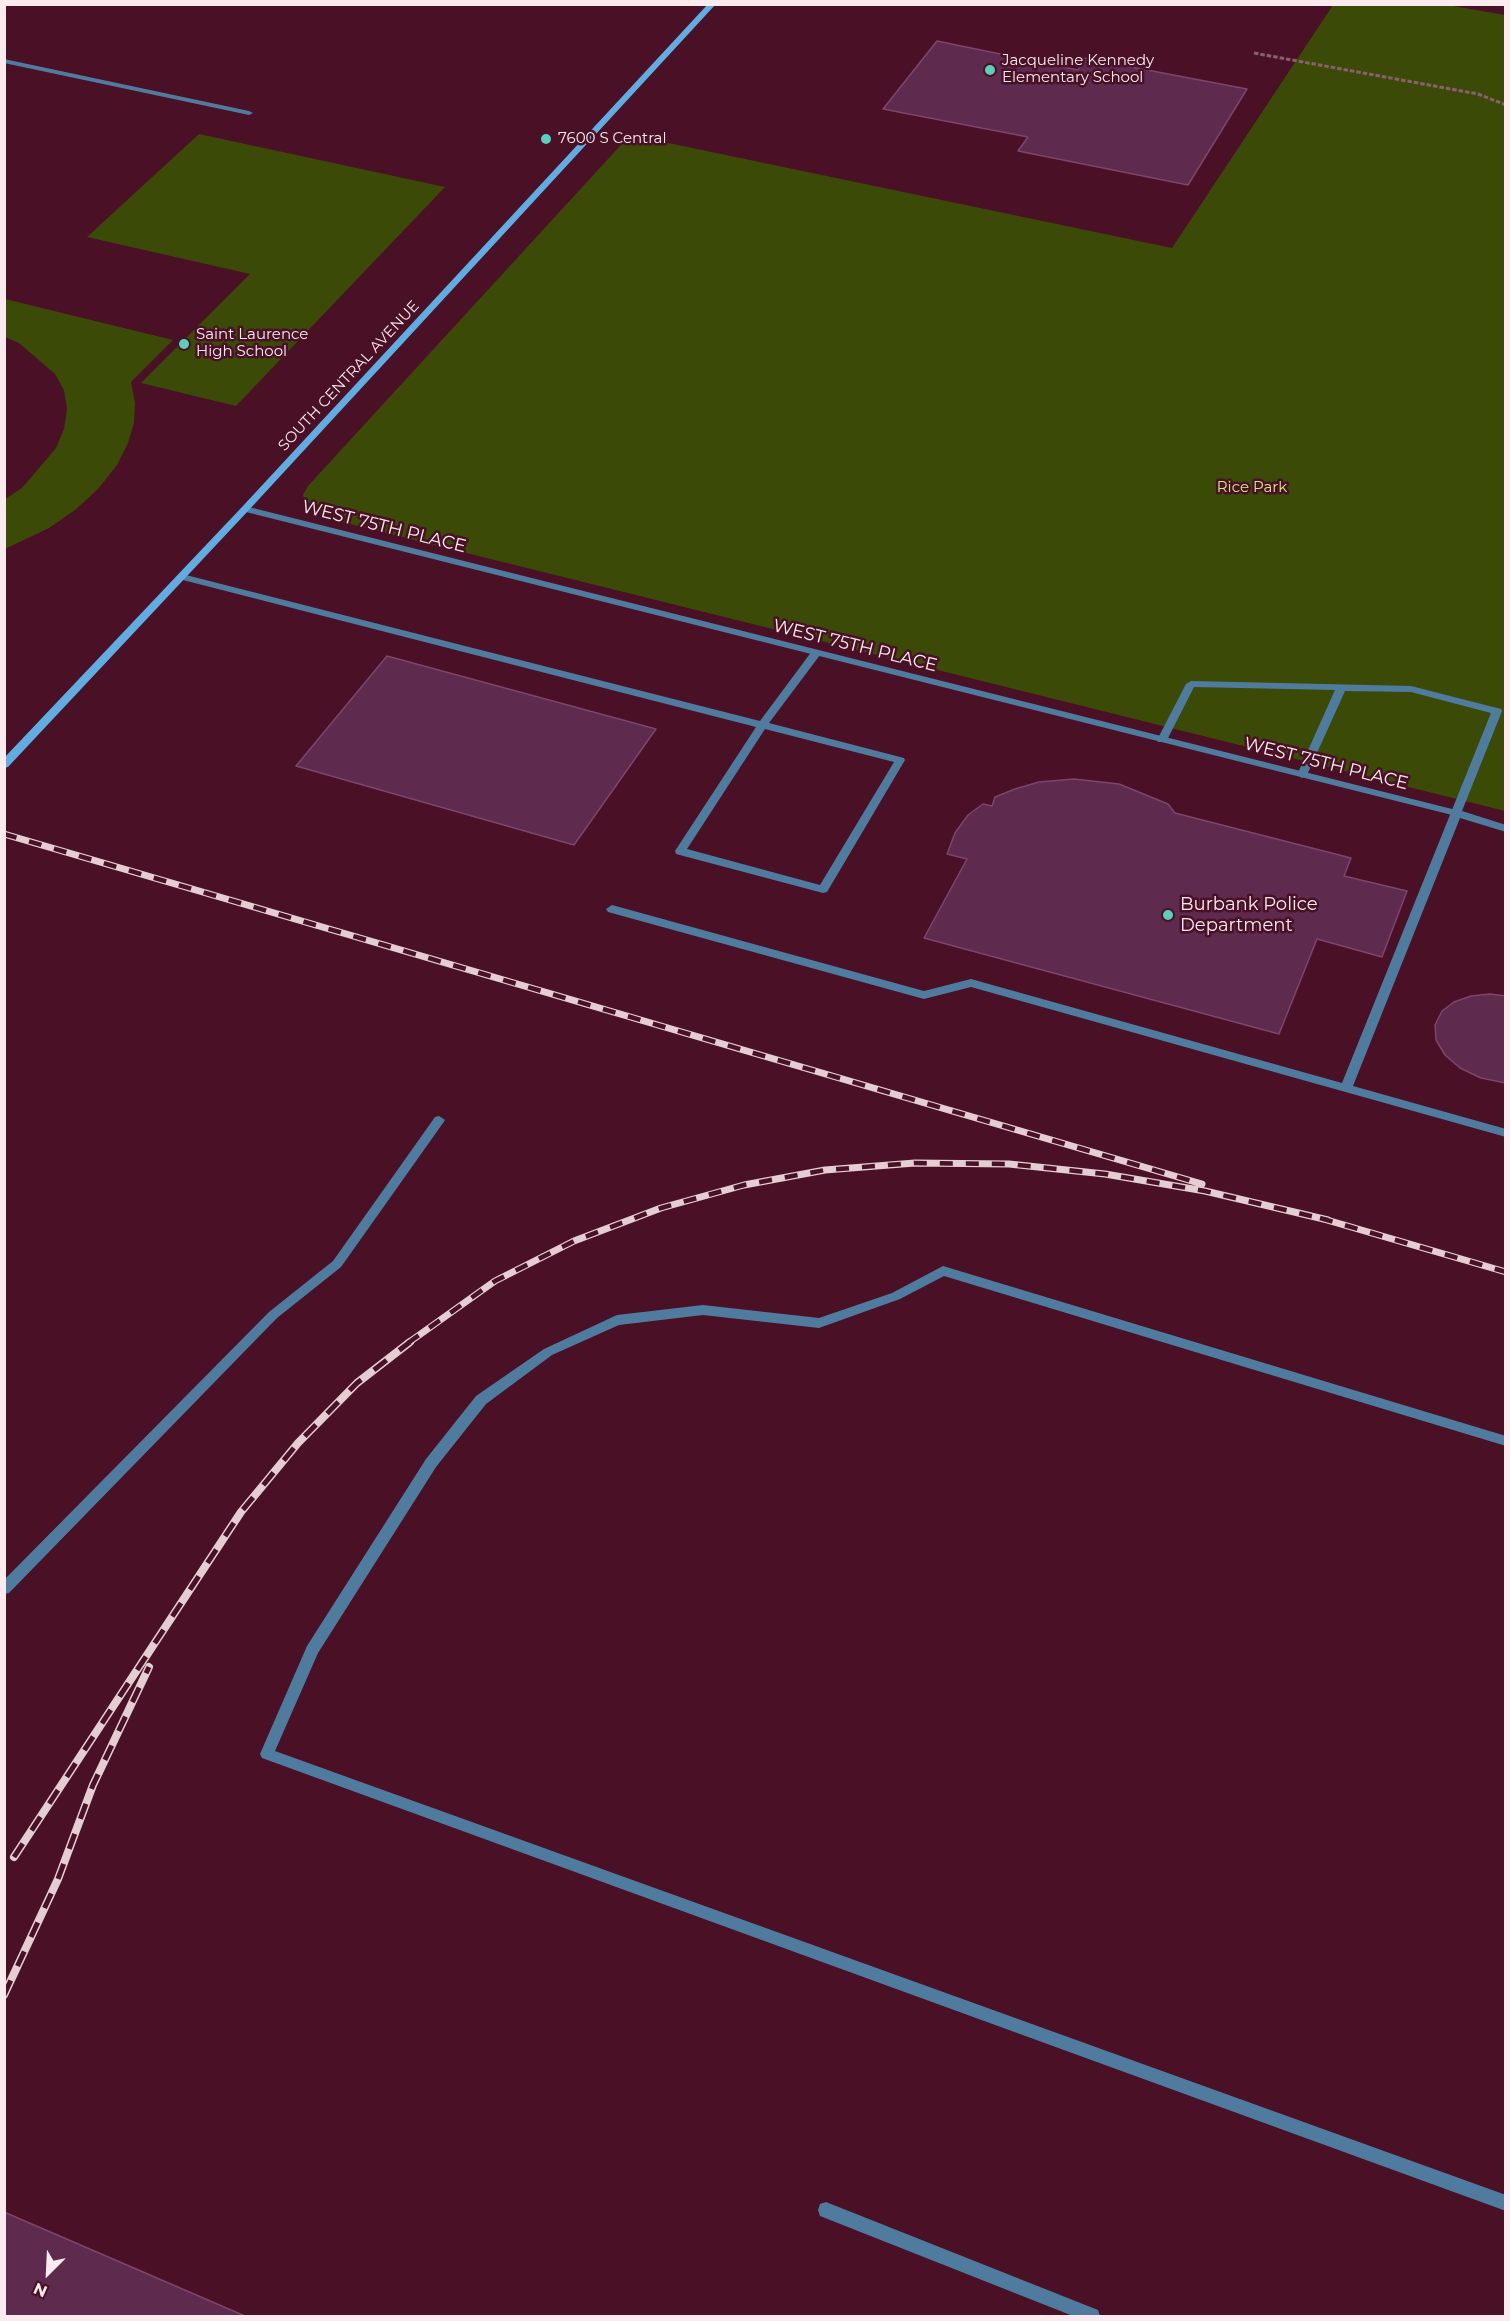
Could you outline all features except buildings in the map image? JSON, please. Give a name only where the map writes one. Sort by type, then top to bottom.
[{"type":"street","name":"SOUTH CENTRAL AVENUE","points":[[4,765],[246,509],[713,4]]},
{"type":"street","points":[[4,61],[249,113]]},
{"type":"street","name":"WEST 75TH PLACE","points":[[246,509],[1456,813],[1506,829]]},
{"type":"street","points":[[182,577],[762,725],[900,760],[822,889],[680,851],[762,725],[816,653]]},
{"type":"street","points":[[1162,740],[1191,684],[1411,689],[1497,711],[1346,1088]]},
{"type":"street","points":[[1302,775],[1341,688]]},
{"type":"street","points":[[612,909],[924,995],[971,983],[1506,1133]]},
{"type":"street","points":[[4,1589],[273,1315],[337,1264],[439,1120]]},
{"type":"street","points":[[1506,1441],[943,1271],[896,1296],[819,1323],[703,1310],[616,1320],[548,1352],[481,1400],[431,1463],[312,1650],[267,1754],[1506,2203]]},
{"type":"street","points":[[826,2210],[1092,2316]]},
{"type":"path","points":[[1254,53],[1478,94],[1506,105]]},
{"type":"green space","name":"Rice Park","points":[[1333,5],[1447,5],[1505,15],[1505,811],[342,522],[323,516],[306,506],[303,495],[308,486],[630,135],[1172,248]]},
{"type":"green space","points":[[199,134],[445,187],[236,406],[141,383],[250,274],[87,237]]},
{"type":"green space","points":[[5,299],[173,340],[131,382],[135,403],[134,423],[128,443],[117,465],[98,489],[75,510],[49,528],[5,549],[5,499],[22,488],[56,448],[64,429],[67,409],[64,390],[55,374],[19,343],[5,337]]},
{"type":"railway","points":[[4,834],[1202,1184]]},
{"type":"railway","points":[[408,1343],[495,1281],[574,1241],[661,1208],[744,1185],[825,1170],[915,1163],[1009,1164],[1105,1174],[1205,1191],[1322,1219]]},
{"type":"railway","points":[[1322,1219],[1328,1220]]},
{"type":"railway","points":[[1322,1219],[1506,1272]]},
{"type":"railway","points":[[14,1857],[241,1512],[298,1443],[357,1383],[410,1342]]},
{"type":"railway","points":[[4,1995],[58,1879],[93,1785],[149,1667]]},
{"type":"place","name":"Jacqueline Kennedy Elementary School","points":[[990,70]]},
{"type":"place","name":"7600 S Central","points":[[546,139]]},
{"type":"place","name":"Saint Laurence High School","points":[[184,344]]},
{"type":"place","name":"Burbank Police Department","points":[[1168,915]]}]
